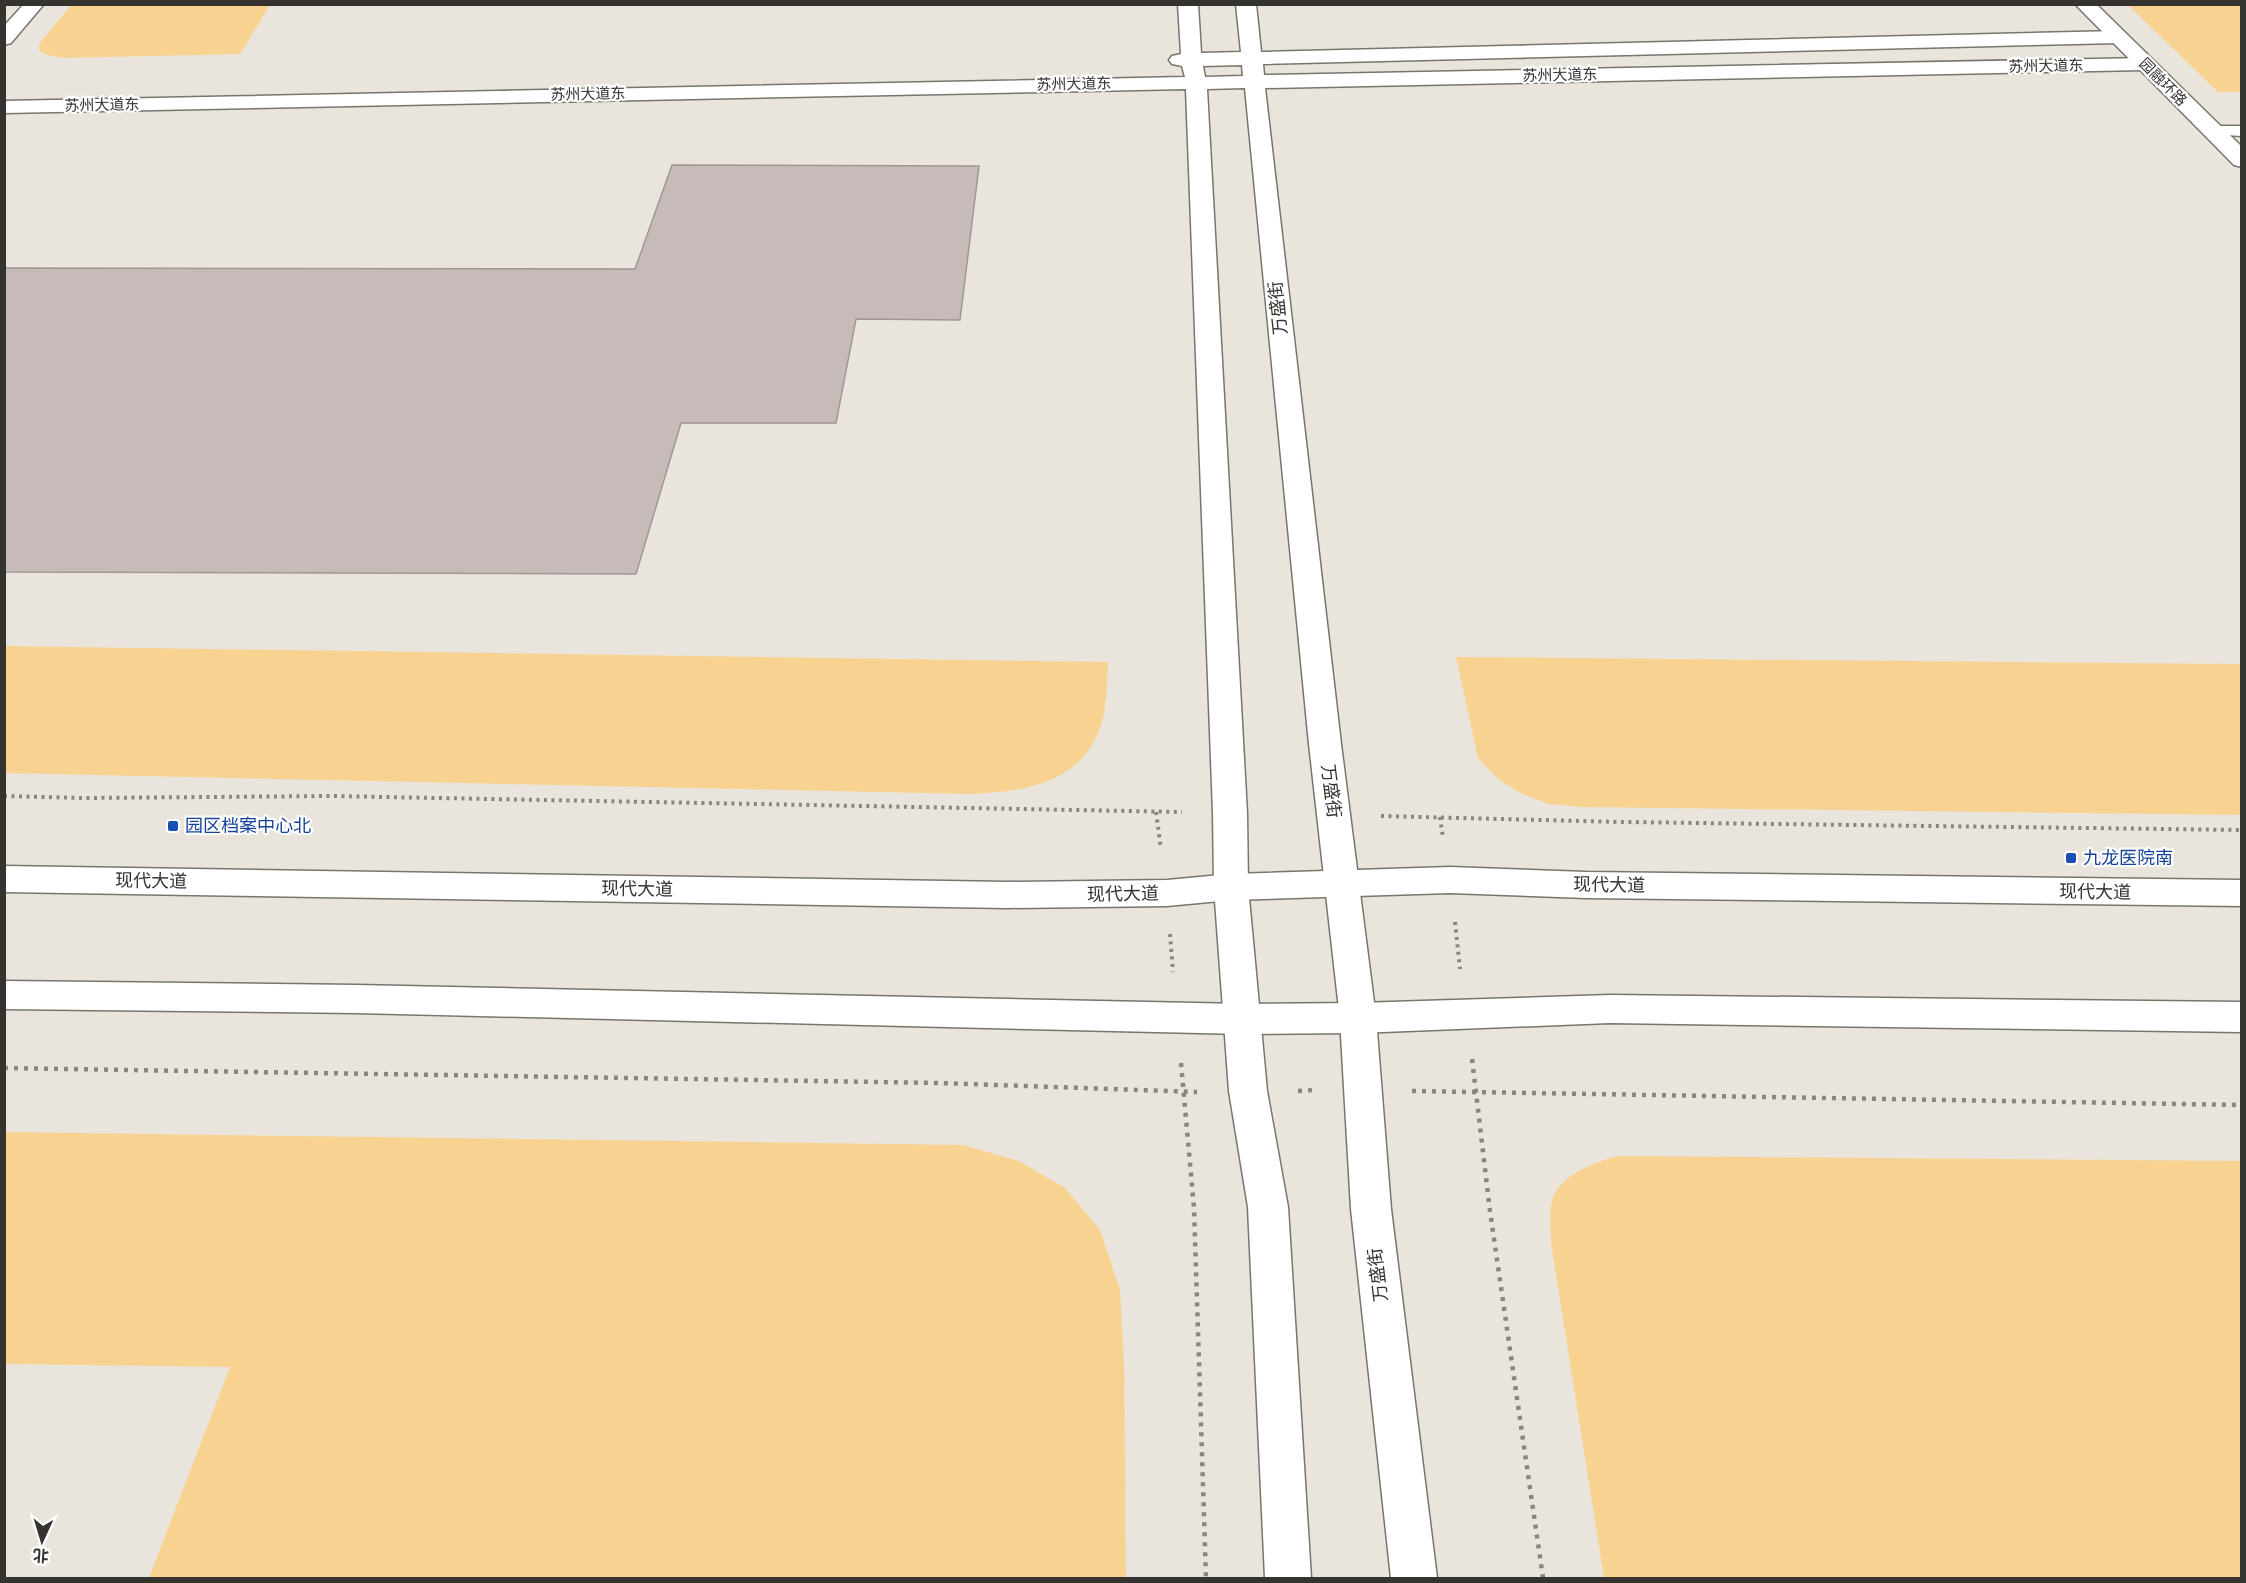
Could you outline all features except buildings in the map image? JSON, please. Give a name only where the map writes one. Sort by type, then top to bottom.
[{"type":"main road","points":[[4,39],[35,4]]},
{"type":"main road","points":[[1188,4],[1194,71],[1232,887],[1248,1091],[1268,1207],[1288,1578]]},
{"type":"main road","name":"万盛街","points":[[1246,4],[1341,882],[1358,1018],[1371,1209],[1414,1578]]},
{"type":"main road","name":"园融环路","points":[[2084,4],[2241,160]]},
{"type":"main road","name":"苏州大道东","points":[[4,107],[1194,71],[1252,58],[2118,37]]},
{"type":"main road","name":"苏州大道东","points":[[1155,60],[1194,71],[1254,81],[2144,64]]},
{"type":"main road","name":"现代大道","points":[[4,879],[995,894],[1167,893],[1232,887],[1450,880],[1587,885],[2241,893]]},
{"type":"main road","points":[[4,995],[379,999],[1242,1019],[1358,1018],[1610,1009],[2241,1017]]},
{"type":"lane","points":[[2213,132],[2241,131]]},
{"type":"path","points":[[4,796],[84,798],[343,796],[1230,813]]},
{"type":"path","points":[[1156,812],[1167,893],[1194,1208],[1206,1578]]},
{"type":"path","points":[[1335,815],[1621,822],[2241,830]]},
{"type":"path","points":[[1440,817],[1450,880],[1491,1211],[1544,1578]]},
{"type":"path","points":[[4,1068],[939,1083],[1184,1092],[1362,1090],[2241,1105]]},
{"type":"shaded area","points":[[71,5],[270,5],[240,54],[63,58],[44,54],[39,50],[39,44]]},
{"type":"shaded area","points":[[2128,5],[2241,5],[2241,92],[2218,92]]},
{"type":"shaded area","points":[[5,646],[1108,662],[1103,718],[1095,740],[1083,757],[1068,770],[1051,780],[1011,790],[969,794],[5,773]]},
{"type":"shaded area","points":[[1456,657],[2241,664],[2241,815],[1583,807],[1549,804],[1522,794],[1497,778],[1478,758]]},
{"type":"shaded area","points":[[5,1132],[963,1145],[1019,1161],[1065,1188],[1100,1230],[1120,1290],[1124,1363],[1126,1578],[149,1578],[230,1367],[5,1364]]},
{"type":"shaded area","points":[[1617,1156],[2241,1161],[2241,1578],[1604,1578],[1551,1243],[1550,1214],[1554,1195],[1568,1179],[1587,1167]]},
{"type":"place","name":"园区档案中心北","points":[[173,826]]},
{"type":"place","name":"九龙医院南","points":[[2071,858]]}]
